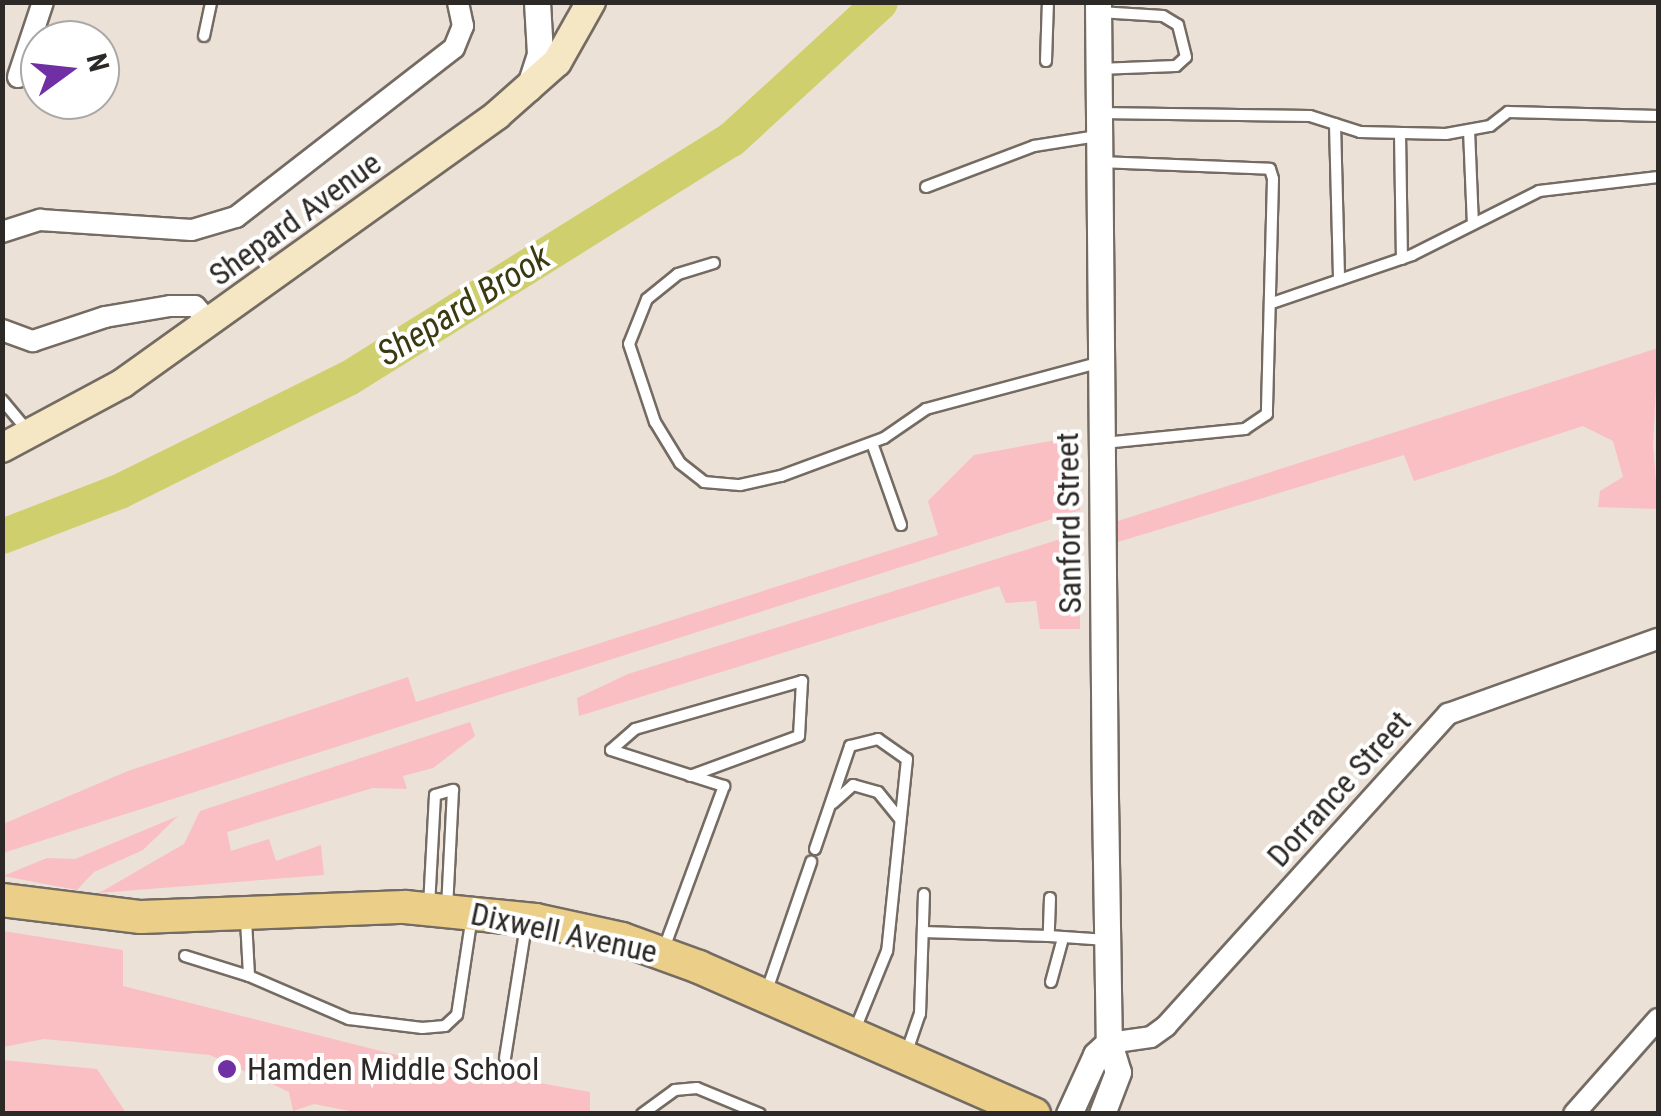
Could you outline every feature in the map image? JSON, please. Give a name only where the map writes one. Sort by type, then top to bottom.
[{"type":"main road","name":"Shepard Avenue","points":[[2,448],[211,324],[529,88],[571,43],[591,2]]},
{"type":"main road","name":"Dixwell Avenue","points":[[2,900],[141,916],[450,910],[528,919],[662,953],[766,994],[1034,1114]]},
{"type":"street","points":[[18,77],[43,2]]},
{"type":"street","points":[[2,232],[40,220],[192,230],[236,217],[454,48],[463,26],[458,2]]},
{"type":"street","points":[[529,88],[540,54],[537,2]]},
{"type":"street","name":"Sanford Street","points":[[1098,8],[1108,940],[1110,1043],[1118,1072],[1102,1114]]},
{"type":"street","points":[[2,330],[33,341],[105,317],[170,306],[195,306],[211,324]]},
{"type":"street","name":"Dorrance Street","points":[[1110,1043],[1151,1036],[1166,1026],[1448,714],[1658,639]]},
{"type":"street","points":[[1574,1114],[1658,1019]]},
{"type":"street","points":[[1068,1114],[1096,1055],[1110,1043]]},
{"type":"lane","points":[[204,36],[210,2]]},
{"type":"lane","points":[[1046,61],[1048,2]]},
{"type":"lane","points":[[1098,8],[1162,16],[1178,25],[1186,57],[1176,66],[1098,69]]},
{"type":"lane","points":[[926,187],[1034,146],[1310,116],[1336,124],[1400,133],[1490,126],[1508,112],[1658,116]]},
{"type":"lane","points":[[1336,124],[1339,280]]},
{"type":"lane","points":[[1469,130],[1473,224]]},
{"type":"lane","points":[[1400,133],[1402,259]]},
{"type":"lane","points":[[1098,137],[1270,169],[1272,304],[1271,404],[1260,425],[1100,444]]},
{"type":"lane","points":[[1272,304],[1402,259],[1540,190],[1658,177]]},
{"type":"lane","points":[[714,263],[678,274],[647,300],[629,344],[655,422],[680,463],[704,482],[740,485],[872,443],[926,410],[1099,363]]},
{"type":"lane","points":[[2,400],[30,434]]},
{"type":"lane","points":[[872,443],[901,525]]},
{"type":"lane","points":[[662,953],[724,786],[690,776],[610,750],[635,728],[802,681],[798,736],[690,776]]},
{"type":"lane","points":[[815,849],[850,746],[878,740],[907,759],[887,951],[854,1034]]},
{"type":"lane","points":[[830,806],[853,785],[878,792],[900,820]]},
{"type":"lane","points":[[185,956],[249,976],[349,1019],[445,1026],[457,1015],[450,910],[435,795],[453,790],[450,910]]},
{"type":"lane","points":[[766,994],[811,862]]},
{"type":"lane","points":[[905,1056],[920,1014],[924,894]]},
{"type":"lane","points":[[1049,936],[1050,898]]},
{"type":"lane","points":[[246,914],[249,976]]},
{"type":"lane","points":[[505,1058],[528,919]]},
{"type":"lane","points":[[922,932],[1108,940]]},
{"type":"lane","points":[[1051,982],[1064,938]]},
{"type":"lane","points":[[642,1114],[675,1090],[697,1088],[760,1114]]},
{"type":"shaded area","points":[[1658,348],[1653,445],[1658,509],[1598,507],[1600,491],[1623,477],[1613,441],[1583,426],[1414,481],[1404,455],[1118,542],[1118,521]]},
{"type":"shaded area","points":[[1078,436],[1080,510],[3,853],[3,824],[128,771],[408,677],[416,702],[938,535],[928,501],[974,455]]},
{"type":"shaded area","points":[[1080,533],[1080,629],[1040,629],[1036,601],[1006,603],[999,586],[579,716],[577,698],[628,674]]},
{"type":"shaded area","points":[[470,722],[475,736],[433,768],[403,776],[407,789],[373,788],[227,832],[231,851],[269,839],[276,861],[321,845],[324,875],[99,893],[184,844],[200,811]]},
{"type":"shaded area","points":[[178,816],[143,850],[94,872],[77,890],[3,876],[47,858],[75,859]]},
{"type":"shaded area","points":[[3,931],[123,950],[123,986],[428,1063],[590,1092],[590,1113],[365,1114],[314,1104],[293,1111],[289,1092],[210,1055],[44,1039],[3,1047]]},
{"type":"shaded area","points":[[3,1060],[97,1069],[126,1113],[3,1113]]},
{"type":"waterway","name":"Shepard Brook","points":[[2,536],[119,491],[348,378],[731,139],[880,2]]},
{"type":"place","name":"Hamden Middle School","points":[[227,1069]]}]
